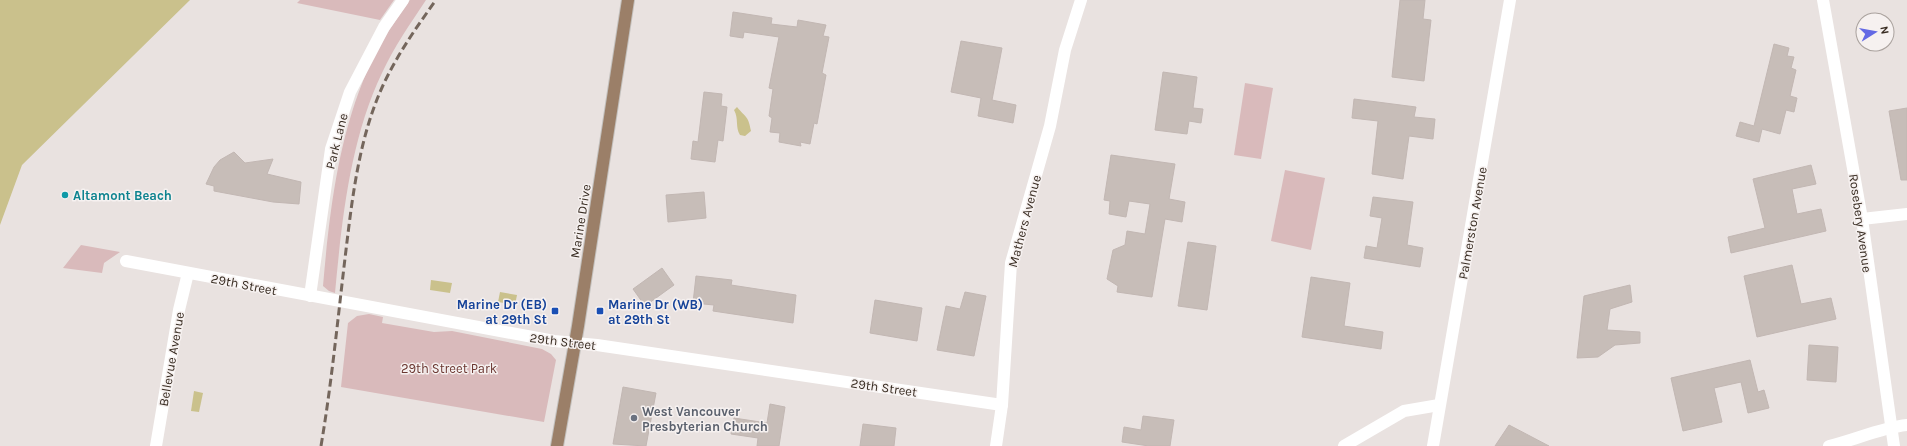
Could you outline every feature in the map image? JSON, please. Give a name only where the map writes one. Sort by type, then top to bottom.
[{"type":"main road","name":"Marine Drive","points":[[557,446],[575,344],[628,0]]},
{"type":"street","name":"Park Lane","points":[[310,296],[331,149],[350,92],[384,27],[403,0]]},
{"type":"street","name":"Palmerston Avenue","points":[[1433,446],[1439,405],[1486,148],[1510,0]]},
{"type":"street","name":"Rosebery Avenue","points":[[1823,0],[1862,219],[1890,427],[1894,446]]},
{"type":"street","name":"Mathers Avenue","points":[[996,446],[1002,405],[1010,263],[1050,126],[1065,50],[1080,1]]},
{"type":"street","points":[[1862,219],[1907,214]]},
{"type":"street","name":"29th Street","points":[[126,261],[554,341],[605,346],[1002,405]]},
{"type":"street","name":"Bellevue Avenue","points":[[156,446],[179,310],[188,273]]},
{"type":"street","points":[[1344,446],[1404,411],[1439,405]]},
{"type":"street","points":[[1829,446],[1857,439],[1890,427],[1907,425]]},
{"type":"green space","points":[[300,0],[394,0],[380,20],[297,3]]},
{"type":"green space","points":[[410,0],[426,0],[402,36],[387,63],[371,99],[362,125],[349,180],[335,293],[329,291],[323,286],[331,208],[340,156],[354,106],[367,70],[390,29]]},
{"type":"green space","points":[[1245,83],[1273,88],[1261,159],[1234,155]]},
{"type":"green space","points":[[1285,170],[1325,178],[1311,250],[1271,241]]},
{"type":"green space","points":[[81,245],[120,252],[104,263],[102,273],[63,268]]},
{"type":"green space","name":"29th Street Park","points":[[369,314],[383,317],[382,323],[434,332],[452,331],[542,349],[551,354],[556,360],[544,422],[341,387],[348,323],[357,316]]},
{"type":"shaded area","points":[[0,0],[190,0],[22,165],[0,225]]},
{"type":"shaded area","points":[[737,107],[749,122],[751,131],[745,136],[740,135],[738,129],[734,110]]},
{"type":"shaded area","points":[[431,280],[452,283],[450,293],[430,290]]},
{"type":"shaded area","points":[[500,292],[517,295],[515,305],[498,302]]},
{"type":"shaded area","points":[[194,391],[203,393],[199,412],[191,411]]},
{"type":"building","points":[[1400,0],[1425,0],[1423,19],[1431,20],[1424,81],[1392,77]]},
{"type":"building","points":[[733,12],[772,18],[771,24],[797,27],[798,20],[826,25],[823,36],[829,37],[822,73],[826,75],[817,124],[814,123],[810,144],[800,142],[801,146],[779,142],[780,133],[770,132],[772,118],[769,116],[773,89],[769,88],[779,37],[744,32],[743,38],[730,36]]},
{"type":"building","points":[[961,41],[1002,48],[992,100],[1016,105],[1013,123],[978,116],[981,98],[951,92]]},
{"type":"building","points":[[1774,44],[1789,48],[1787,56],[1794,57],[1791,68],[1796,70],[1790,96],[1797,98],[1794,112],[1786,110],[1780,134],[1762,129],[1759,142],[1736,136],[1740,122],[1754,126]]},
{"type":"building","points":[[1163,72],[1197,77],[1193,108],[1203,109],[1201,123],[1189,121],[1187,134],[1155,130]]},
{"type":"building","points":[[704,92],[722,94],[721,106],[727,107],[723,141],[718,140],[715,162],[691,159],[693,141],[698,142]]},
{"type":"building","points":[[1354,99],[1416,107],[1414,117],[1435,119],[1433,139],[1409,136],[1403,179],[1372,174],[1378,121],[1352,118]]},
{"type":"building","points":[[1907,108],[1907,180],[1901,180],[1889,111]]},
{"type":"building","points":[[234,152],[245,163],[273,159],[267,174],[301,182],[299,204],[273,202],[214,191],[214,186],[206,184],[214,167],[220,160]]},
{"type":"building","points":[[1111,155],[1175,164],[1169,199],[1185,202],[1182,222],[1165,219],[1152,297],[1117,292],[1118,286],[1107,279],[1113,250],[1125,245],[1127,231],[1145,234],[1150,204],[1129,201],[1126,217],[1109,214],[1110,201],[1104,200]]},
{"type":"building","points":[[1811,165],[1816,184],[1792,189],[1797,214],[1821,209],[1826,231],[1731,253],[1728,237],[1765,228],[1753,179]]},
{"type":"building","points":[[704,192],[706,218],[668,222],[666,195]]},
{"type":"building","points":[[1373,197],[1413,202],[1407,245],[1423,248],[1420,267],[1364,258],[1366,246],[1377,248],[1382,218],[1370,216]]},
{"type":"building","points":[[1188,242],[1216,246],[1207,310],[1178,306]]},
{"type":"building","points":[[1792,265],[1801,304],[1831,298],[1836,319],[1757,337],[1744,276]]},
{"type":"building","points":[[662,268],[674,285],[645,306],[633,289]]},
{"type":"building","points":[[696,276],[732,280],[731,285],[796,295],[793,323],[713,311],[714,305],[693,303]]},
{"type":"building","points":[[1311,277],[1350,283],[1344,326],[1383,332],[1381,349],[1302,337]]},
{"type":"building","points":[[1630,285],[1632,302],[1610,309],[1607,330],[1640,332],[1640,343],[1615,345],[1598,357],[1577,358],[1584,296]]},
{"type":"building","points":[[965,292],[986,296],[974,356],[937,350],[946,306],[960,309]]},
{"type":"building","points":[[875,300],[922,308],[917,341],[870,333]]},
{"type":"building","points":[[1809,345],[1838,347],[1836,382],[1807,380]]},
{"type":"building","points":[[1750,360],[1758,392],[1764,390],[1769,408],[1748,413],[1741,382],[1714,388],[1722,422],[1683,431],[1671,378]]},
{"type":"building","name":"West Vancouver Presbyterian Church","points":[[623,387],[656,393],[646,446],[613,444]]},
{"type":"building","points":[[770,404],[785,407],[779,446],[757,446],[758,438],[731,434],[734,418],[767,423]]},
{"type":"building","points":[[1143,416],[1174,420],[1170,446],[1149,446],[1122,442],[1124,427],[1141,430]]},
{"type":"building","points":[[863,424],[896,428],[894,446],[860,446]]},
{"type":"building","points":[[1509,425],[1549,446],[1495,446]]},
{"type":"railway","points":[[321,446],[332,373],[351,212],[360,156],[376,102],[388,75],[436,0]]},
{"type":"place","name":"Altamont Beach","points":[[65,195]]},
{"type":"place","name":"Marine Dr (EB) at 29th St","points":[[555,311]]},
{"type":"place","name":"Marine Dr (WB) at 29th St","points":[[600,311]]},
{"type":"place","name":"West Vancouver Presbyterian Church","points":[[634,418]]}]
